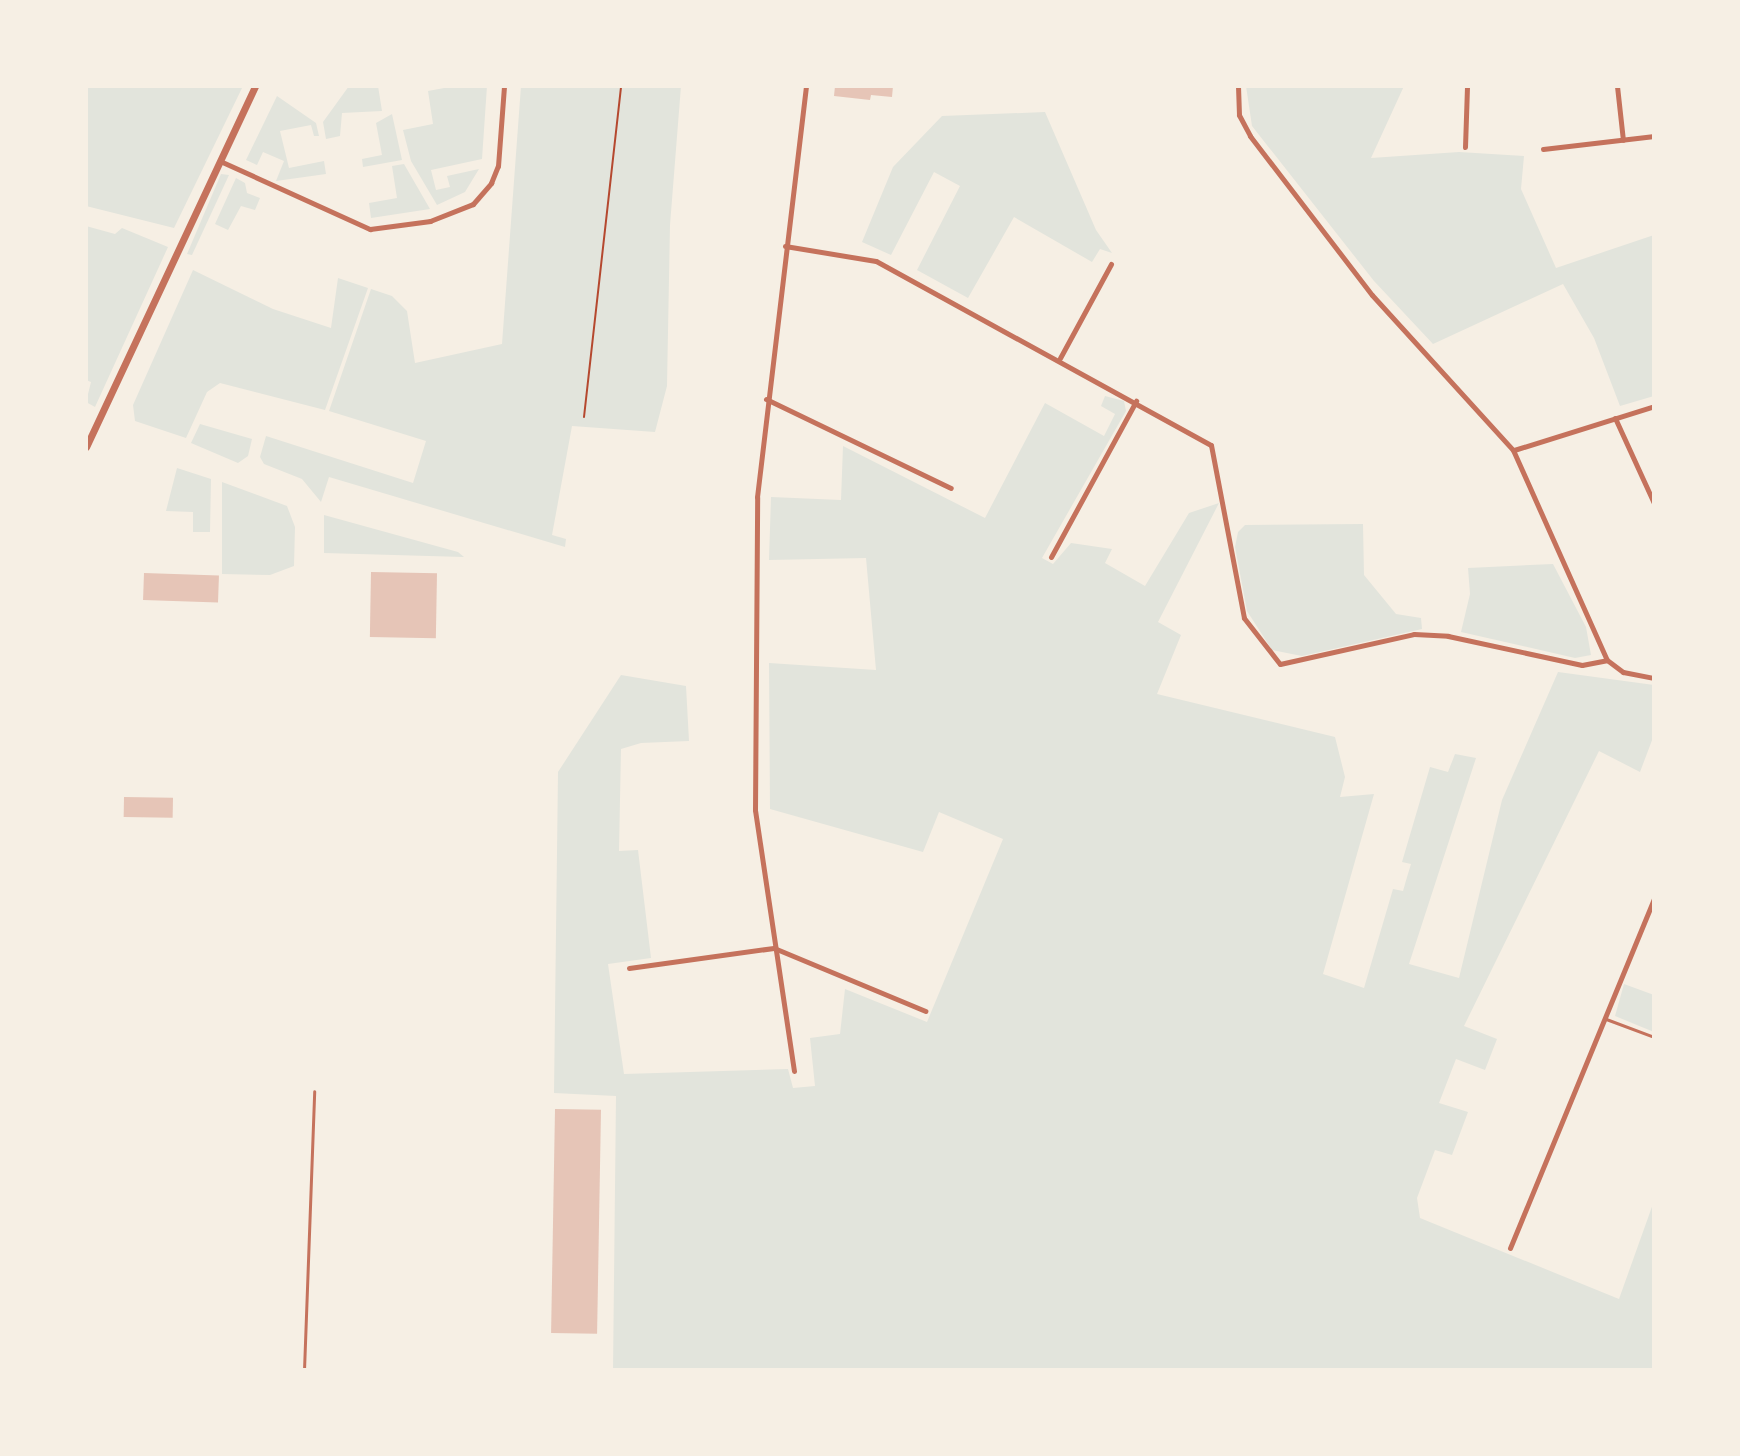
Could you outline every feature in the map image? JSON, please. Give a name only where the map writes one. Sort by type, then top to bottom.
[{"type":"street","points":[[86,447],[255,86]]},
{"type":"street","points":[[220,161],[370,229],[430,221],[473,204],[491,183],[498,166],[504,86]]},
{"type":"street","points":[[794,1071],[755,810],[757,497],[766,399],[806,86]]},
{"type":"street","points":[[1238,86],[1239,115],[1250,136],[1372,295],[1513,450],[1607,660],[1623,672],[1654,678]]},
{"type":"street","points":[[1465,147],[1467,86]]},
{"type":"street","points":[[1617,86],[1623,140]]},
{"type":"street","points":[[1543,149],[1654,136]]},
{"type":"street","points":[[785,246],[876,261],[1060,358],[1214,450],[1244,618],[1274,662],[1295,665],[1406,634],[1448,636],[1582,665],[1607,660]]},
{"type":"street","points":[[1060,358],[1111,264]]},
{"type":"street","points":[[766,399],[951,488]]},
{"type":"street","points":[[1051,557],[1136,401]]},
{"type":"street","points":[[1513,450],[1654,406]]},
{"type":"street","points":[[1615,418],[1654,503]]},
{"type":"street","points":[[1510,1248],[1654,899]]},
{"type":"street","points":[[629,968],[774,948],[925,1011]]},
{"type":"lane","points":[[1606,1019],[1654,1037]]},
{"type":"lane","points":[[304,1370],[314,1091]]},
{"type":"path","points":[[584,417],[621,86]]},
{"type":"shaded area","points":[[86,86],[243,86],[174,228],[86,206]]},
{"type":"shaded area","points":[[349,86],[378,86],[382,111],[342,113],[340,136],[326,139],[323,122]]},
{"type":"shaded area","points":[[455,86],[487,86],[482,159],[431,170],[436,190],[450,187],[447,176],[479,169],[465,192],[437,205],[411,161],[403,130],[433,124],[428,91]]},
{"type":"shaded area","points":[[521,86],[681,86],[670,225],[667,386],[655,432],[572,426],[552,535],[566,539],[565,547],[329,477],[321,502],[302,479],[264,464],[260,457],[266,436],[413,483],[426,441],[329,411],[371,289],[392,296],[407,311],[415,363],[502,344]]},
{"type":"shaded area","points":[[1246,86],[1404,86],[1371,158],[1459,152],[1524,156],[1521,189],[1556,268],[1654,235],[1654,396],[1620,406],[1594,338],[1563,284],[1433,344],[1374,281],[1252,126]]},
{"type":"shaded area","points":[[277,96],[316,123],[319,136],[314,136],[311,125],[280,131],[289,168],[324,161],[326,174],[276,181],[284,161],[263,152],[257,165],[246,160]]},
{"type":"shaded area","points":[[1045,112],[1096,230],[1112,253],[1100,249],[1092,262],[1014,217],[968,298],[917,270],[960,186],[934,172],[891,255],[862,242],[893,167],[942,116]]},
{"type":"shaded area","points":[[392,114],[402,160],[363,167],[362,159],[382,155],[376,123]]},
{"type":"shaded area","points":[[404,164],[430,209],[371,218],[369,203],[397,198],[392,166]]},
{"type":"shaded area","points":[[221,174],[229,175],[192,255],[187,254]]},
{"type":"shaded area","points":[[236,178],[245,183],[247,193],[260,198],[255,210],[241,206],[228,230],[215,224]]},
{"type":"shaded area","points":[[86,226],[115,234],[122,228],[168,247],[95,407],[86,402],[91,382],[86,380]]},
{"type":"shaded area","points":[[193,270],[273,309],[331,328],[338,278],[368,288],[325,410],[220,383],[207,392],[186,438],[135,421],[133,405]]},
{"type":"shaded area","points":[[1105,396],[1124,401],[1126,411],[1042,558],[1053,564],[1071,543],[1112,549],[1105,563],[1145,586],[1189,513],[1219,503],[1158,622],[1181,635],[1157,694],[1335,737],[1345,777],[1340,797],[1374,794],[1323,974],[1364,988],[1393,889],[1403,891],[1411,864],[1402,862],[1430,767],[1448,772],[1455,754],[1476,758],[1409,964],[1459,978],[1502,800],[1558,672],[1654,685],[1654,735],[1640,772],[1599,751],[1464,1026],[1497,1039],[1485,1070],[1456,1059],[1439,1103],[1468,1112],[1452,1155],[1435,1150],[1417,1198],[1420,1218],[1619,1299],[1654,1201],[1654,1370],[613,1370],[616,1096],[554,1093],[558,772],[621,675],[686,686],[689,741],[641,743],[621,749],[619,851],[638,850],[651,958],[608,964],[624,1074],[788,1069],[793,1088],[815,1086],[810,1038],[840,1034],[845,989],[927,1022],[1003,839],[939,812],[923,852],[770,809],[769,663],[876,670],[866,558],[769,560],[771,497],[841,500],[843,446],[985,518],[1045,403],[1104,436],[1115,414],[1101,406]]},
{"type":"shaded area","points":[[200,424],[252,439],[248,456],[238,463],[191,443]]},
{"type":"shaded area","points":[[177,468],[211,479],[210,532],[193,532],[193,512],[166,511]]},
{"type":"shaded area","points":[[222,482],[287,506],[295,527],[294,566],[270,575],[222,574]]},
{"type":"shaded area","points":[[324,515],[458,552],[464,557],[324,553]]},
{"type":"shaded area","points":[[1363,524],[1364,575],[1396,614],[1421,618],[1422,629],[1302,656],[1272,650],[1247,611],[1235,547],[1238,532],[1245,525]]},
{"type":"shaded area","points":[[1553,564],[1586,627],[1591,655],[1575,658],[1461,632],[1470,594],[1468,568]]},
{"type":"shaded area","points":[[1624,984],[1654,995],[1654,1032],[1615,1016]]},
{"type":"building","points":[[835,86],[893,86],[892,97],[871,95],[870,100],[834,96]]},
{"type":"building","points":[[371,572],[437,573],[436,638],[370,637]]},
{"type":"building","points":[[144,573],[219,576],[218,603],[143,600]]},
{"type":"building","points":[[124,797],[173,798],[173,818],[124,817]]},
{"type":"building","points":[[555,1109],[601,1110],[597,1334],[551,1333]]}]
